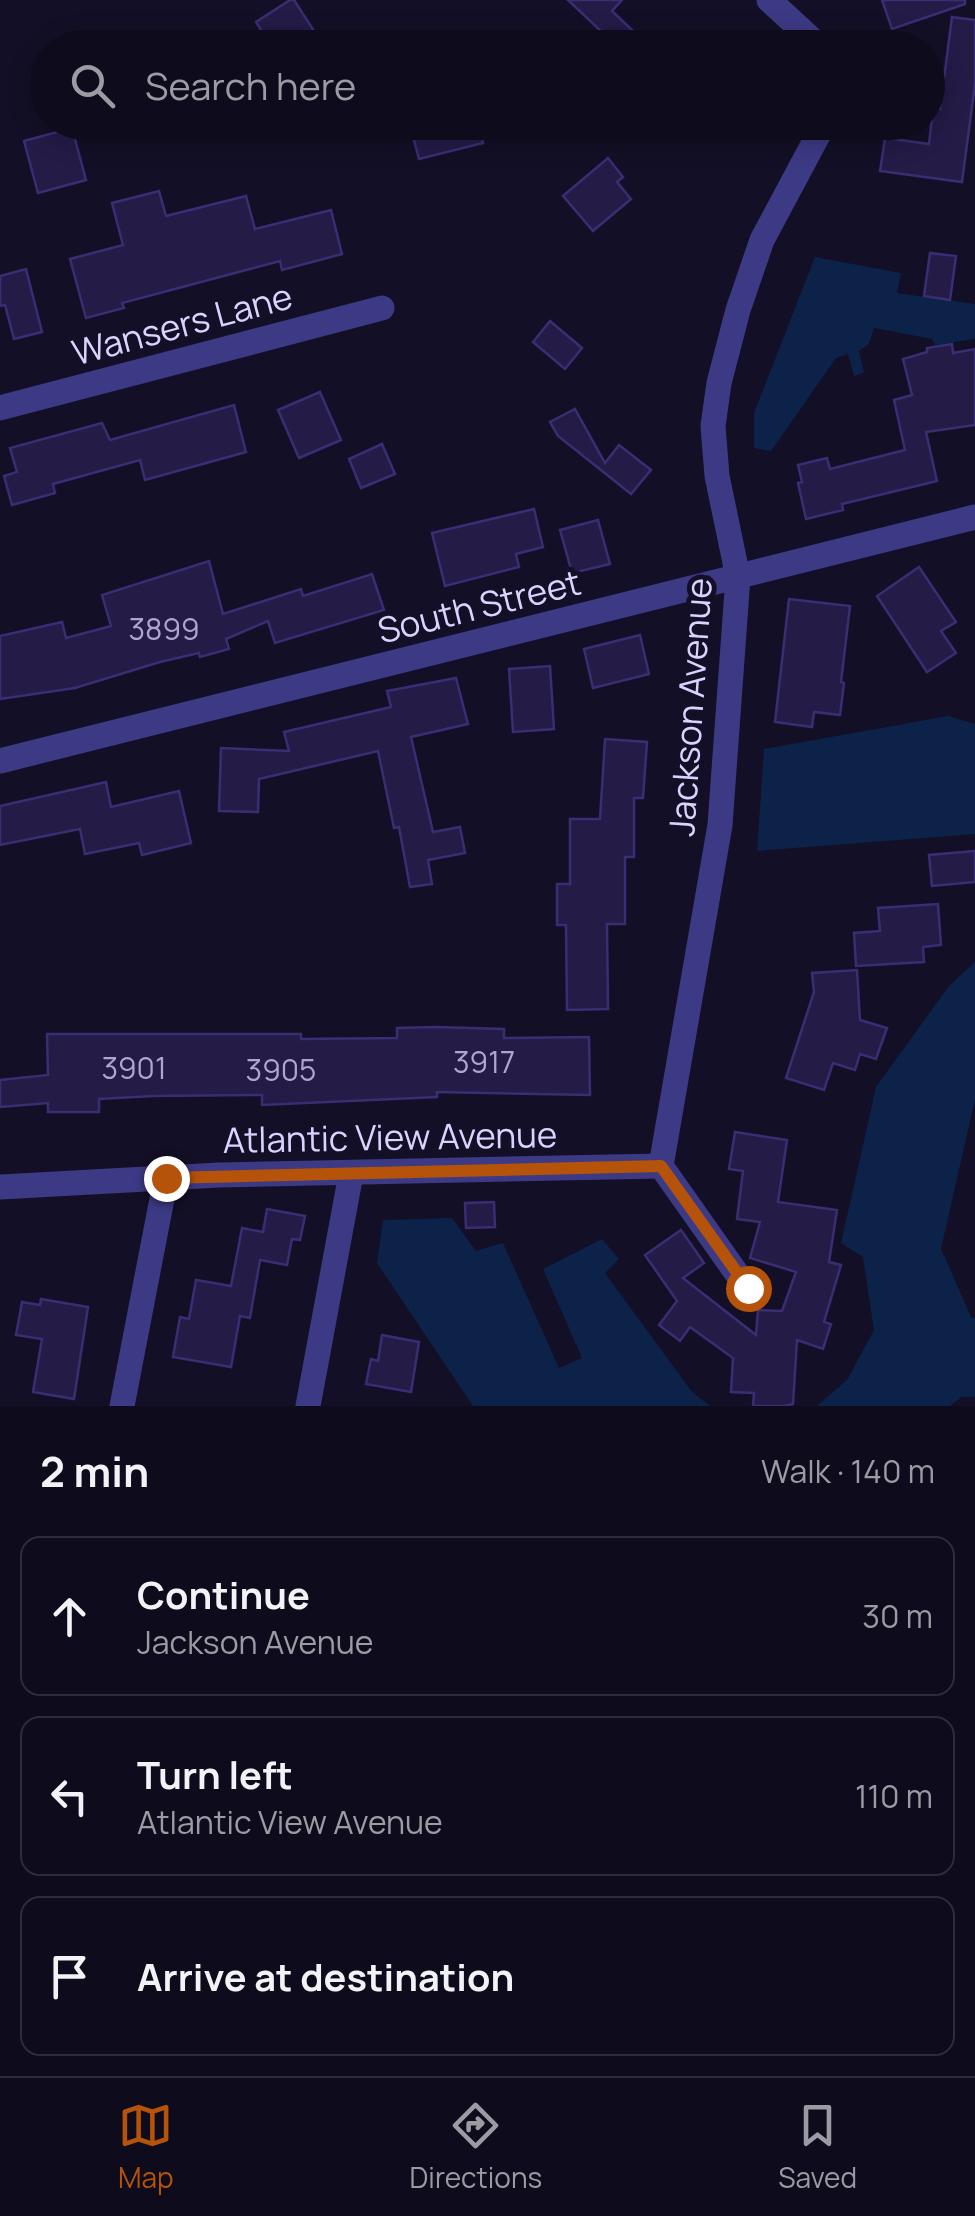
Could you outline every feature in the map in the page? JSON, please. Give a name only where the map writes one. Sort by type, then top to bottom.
[{"type":"street","points":[[769,0],[802,30]]},
{"type":"street","name":"Jackson Avenue","points":[[661,1166],[720,825],[738,577],[717,476],[714,426],[720,383],[738,310],[762,240],[815,140]]},
{"type":"street","name":"Wansers Lane","points":[[0,408],[382,308]]},
{"type":"street","name":"South Street","points":[[0,761],[975,517]]},
{"type":"street","points":[[661,1166],[748,1288]]},
{"type":"street","name":"Atlantic View Avenue","points":[[0,1187],[166,1178],[661,1166]]},
{"type":"street","points":[[308,1406],[351,1174]]},
{"type":"street","points":[[122,1406],[166,1178]]},
{"type":"water","points":[[815,257],[901,273],[897,293],[975,304],[975,339],[935,345],[932,339],[874,328],[869,344],[859,351],[864,373],[854,376],[848,354],[836,358],[771,451],[754,448],[754,413]]},
{"type":"water","points":[[948,716],[975,724],[975,834],[757,851],[764,749]]},
{"type":"water","points":[[975,962],[975,1099],[941,1249],[971,1317],[975,1318],[975,1397],[962,1397],[950,1406],[817,1406],[847,1380],[874,1330],[863,1257],[841,1243],[876,1087],[949,986]]},
{"type":"water","points":[[452,1218],[476,1251],[503,1243],[559,1368],[582,1358],[543,1269],[602,1239],[619,1259],[605,1273],[692,1392],[710,1406],[473,1406],[377,1263],[383,1220]]},
{"type":"building","points":[[294,0],[313,30],[261,30],[256,22]]},
{"type":"building","points":[[568,0],[622,0],[612,11],[632,30],[600,30]]},
{"type":"building","points":[[882,0],[965,0],[965,4],[892,29]]},
{"type":"building","points":[[952,17],[975,20],[975,84],[962,182],[880,171],[885,140],[929,144],[929,140],[945,140],[945,71]]},
{"type":"building","points":[[75,140],[86,180],[38,193],[24,141]]},
{"type":"building","points":[[414,140],[482,140],[483,143],[419,159]]},
{"type":"building","points":[[608,158],[623,177],[617,182],[631,199],[593,231],[563,196]]},
{"type":"building","points":[[159,191],[166,216],[246,196],[255,229],[331,210],[342,254],[282,270],[280,261],[122,303],[124,308],[86,318],[70,259],[123,245],[112,203]]},
{"type":"building","points":[[930,253],[956,256],[950,300],[924,296]]},
{"type":"building","points":[[26,269],[42,332],[14,339],[5,305],[0,306],[0,276]]},
{"type":"building","points":[[550,321],[582,348],[565,369],[533,342]]},
{"type":"building","points":[[952,344],[953,353],[975,349],[975,425],[926,432],[937,481],[842,504],[843,510],[806,519],[798,465],[827,458],[830,469],[905,450],[894,400],[912,395],[903,359],[927,352],[927,348]]},
{"type":"building","points":[[320,392],[341,440],[299,458],[278,410]]},
{"type":"building","points":[[234,405],[246,452],[145,480],[140,460],[53,484],[55,493],[12,505],[4,476],[17,472],[10,448],[102,423],[110,440]]},
{"type":"building","points":[[575,409],[605,463],[619,445],[651,470],[631,494],[558,436],[550,422]]},
{"type":"building","points":[[382,444],[395,474],[361,488],[349,459]]},
{"type":"building","points":[[534,509],[543,547],[516,554],[519,567],[445,586],[432,533]]},
{"type":"building","points":[[598,520],[610,564],[572,573],[560,530]]},
{"type":"building","points":[[209,561],[223,614],[301,589],[303,596],[372,574],[384,610],[275,643],[268,621],[226,639],[229,649],[160,662],[75,688],[0,699],[0,636],[62,622],[66,638],[111,626],[102,595]]},
{"type":"building","points":[[919,567],[956,622],[941,631],[956,653],[927,672],[877,596]]},
{"type":"building","points":[[789,599],[850,606],[840,715],[814,712],[812,727],[775,722]]},
{"type":"building","points":[[640,635],[649,674],[593,688],[584,649]]},
{"type":"building","points":[[550,666],[554,729],[513,732],[509,669]]},
{"type":"building","points":[[456,678],[468,724],[411,737],[433,832],[460,827],[465,853],[428,860],[432,884],[410,887],[399,827],[394,828],[378,751],[259,779],[258,812],[219,811],[221,748],[289,751],[284,732],[391,707],[387,691]]},
{"type":"building","points":[[605,739],[647,742],[643,798],[634,798],[634,857],[625,857],[625,924],[607,924],[608,1009],[567,1010],[566,925],[557,925],[557,884],[570,884],[570,819],[600,819]]},
{"type":"building","points":[[106,782],[111,807],[179,791],[191,843],[142,855],[139,843],[85,854],[80,829],[0,845],[0,806]]},
{"type":"building","points":[[975,851],[975,882],[932,886],[929,855]]},
{"type":"building","points":[[938,904],[941,945],[923,947],[924,962],[856,966],[854,933],[880,931],[878,908]]},
{"type":"building","points":[[857,970],[860,1020],[887,1028],[876,1059],[860,1054],[855,1070],[833,1063],[824,1090],[786,1078],[814,992],[812,973]]},
{"type":"building","points":[[397,1028],[504,1029],[504,1038],[589,1037],[590,1095],[437,1092],[437,1097],[262,1105],[262,1095],[154,1096],[99,1099],[99,1112],[48,1112],[48,1103],[0,1107],[0,1080],[48,1075],[47,1034],[397,1038]]},
{"type":"building","points":[[735,1132],[787,1140],[778,1202],[837,1210],[829,1262],[841,1265],[824,1322],[831,1324],[823,1349],[797,1340],[793,1404],[784,1406],[753,1406],[754,1393],[731,1392],[733,1358],[690,1327],[680,1341],[659,1325],[677,1301],[645,1255],[681,1230],[704,1263],[683,1278],[756,1335],[758,1310],[782,1311],[796,1272],[750,1258],[760,1222],[737,1219],[743,1171],[729,1169]]},
{"type":"building","points":[[494,1202],[495,1227],[466,1228],[465,1203]]},
{"type":"building","points":[[267,1209],[305,1216],[300,1240],[292,1239],[287,1265],[260,1260],[250,1318],[240,1316],[231,1367],[173,1357],[180,1317],[189,1319],[196,1280],[231,1286],[242,1228],[263,1232]]},
{"type":"building","points":[[41,1299],[88,1307],[74,1399],[33,1392],[42,1339],[16,1335],[22,1302],[40,1305]]},
{"type":"building","points":[[382,1335],[419,1342],[411,1392],[366,1384],[371,1359],[378,1361]]},
{"type":"route","points":[[166,1178],[661,1166],[748,1288]]}]
